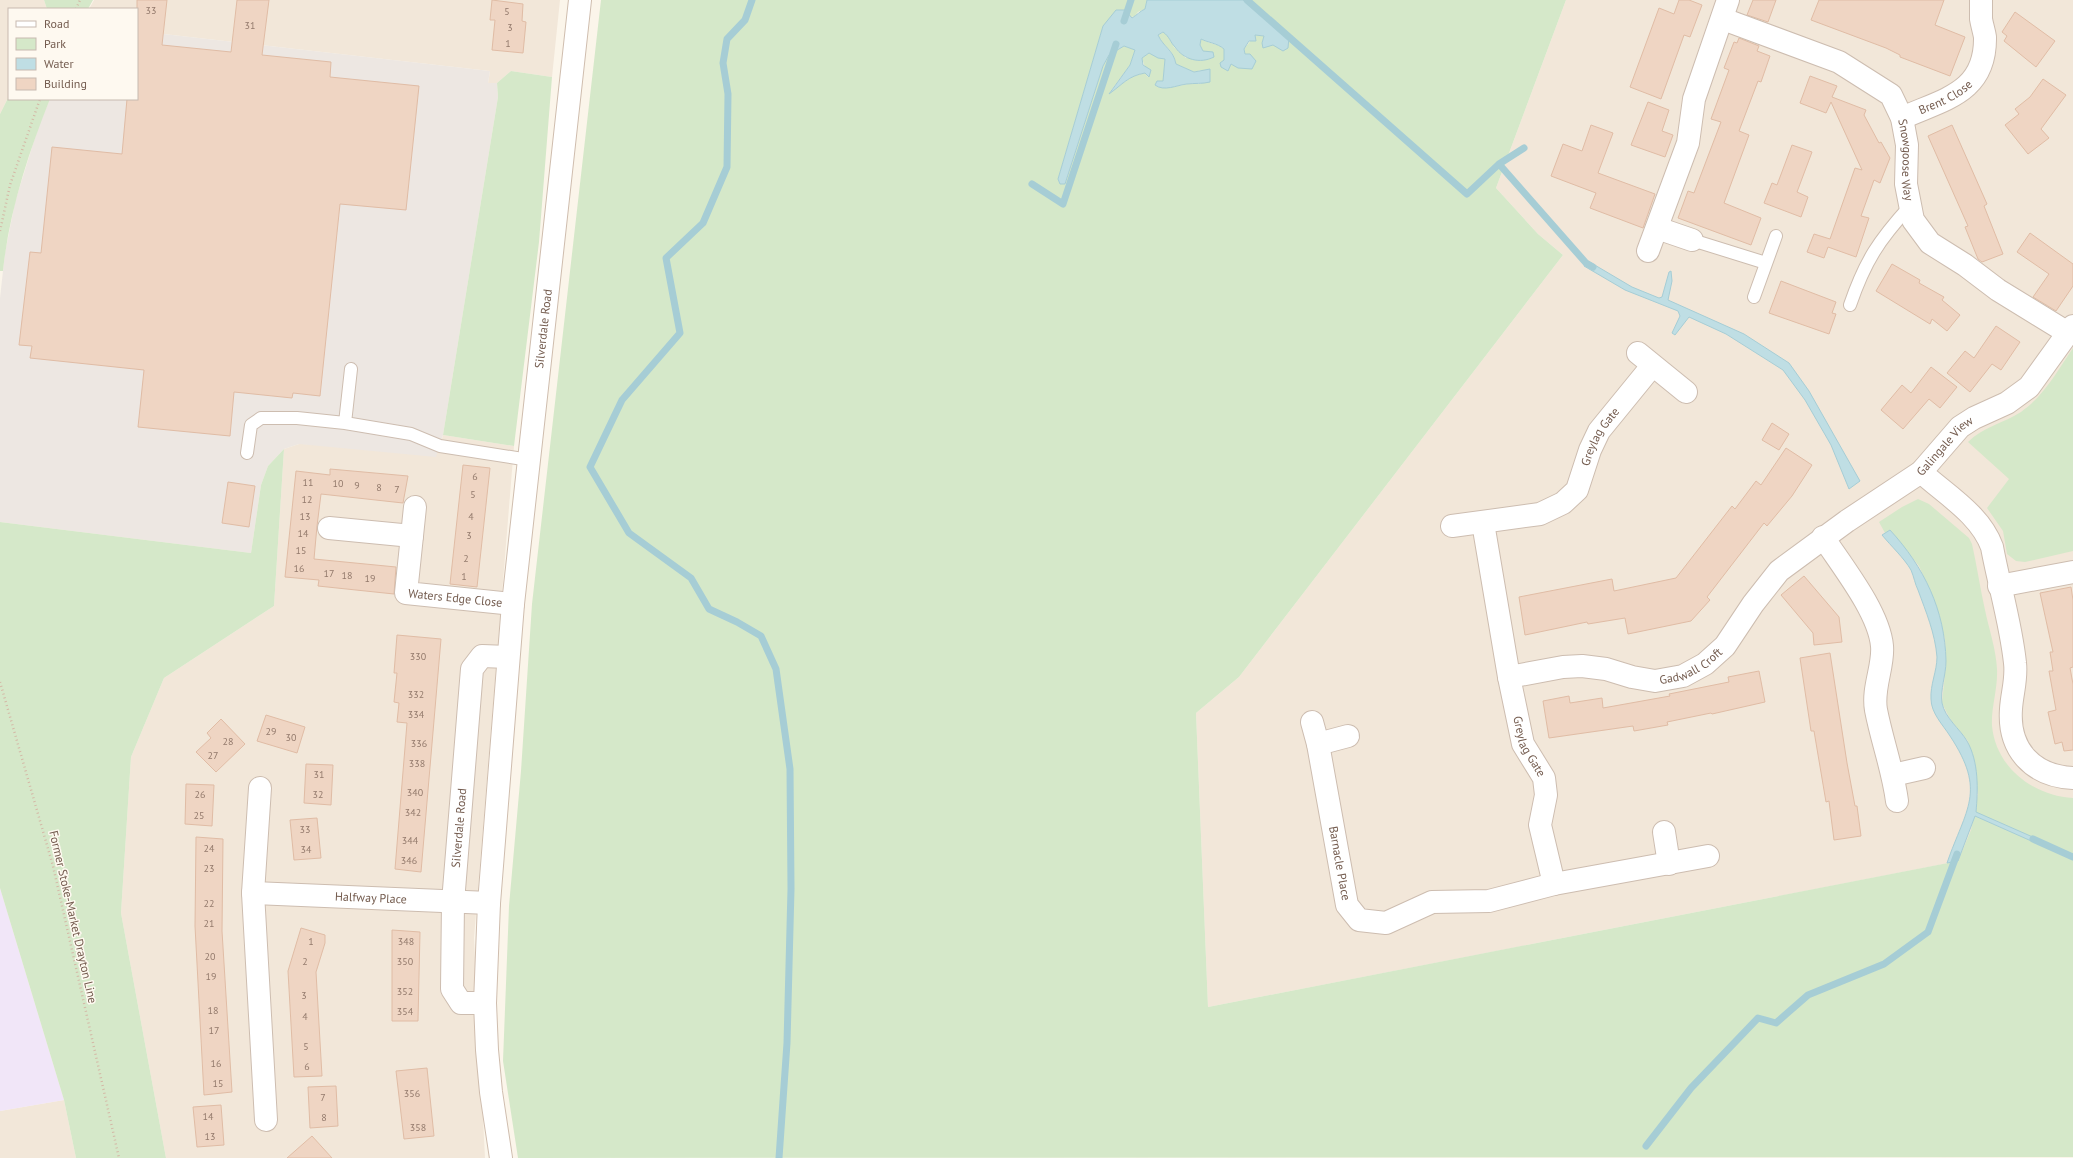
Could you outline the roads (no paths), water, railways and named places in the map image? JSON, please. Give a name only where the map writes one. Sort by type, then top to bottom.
[{"type":"street","name":"Silverdale Road","points":[[501,1158],[491,1092],[485,1003],[489,903],[513,604],[580,0]]},
{"type":"street","name":"Brent Close","points":[[1902,118],[1957,94],[1989,71],[1981,18],[1982,0]]},
{"type":"street","name":"Snowgoose Way","points":[[1648,251],[1688,143],[1694,100],[1725,10],[1839,62],[1891,95],[1902,118],[1907,145],[1906,184],[1913,220],[1930,243],[1965,265],[1998,290],[2070,329]]},
{"type":"street","points":[[1657,228],[1692,240]]},
{"type":"street","name":"Galingale View","points":[[2070,329],[2029,387],[2007,403],[1974,418],[1960,427],[1920,472],[1972,516],[1981,526],[1992,547],[2015,664],[2011,708],[2013,735],[2023,756],[2045,773],[2059,777],[2073,778]]},
{"type":"street","name":"Greylag Gate","points":[[1452,526],[1483,523],[1540,514],[1563,503],[1577,490],[1590,450],[1599,431],[1645,359],[1686,392]]},
{"type":"street","name":"Gadwall Croft","points":[[1509,677],[1563,667],[1582,666],[1606,669],[1632,677],[1655,681],[1683,676],[1705,664],[1725,646],[1753,604],[1779,571],[1846,520],[1920,472]]},
{"type":"street","name":"Waters Edge Close","points":[[415,507],[406,593],[513,604]]},
{"type":"street","name":"Greylag Gate","points":[[1483,523],[1509,677],[1523,744],[1544,778],[1546,795],[1540,825],[1554,884]]},
{"type":"street","points":[[328,528],[412,536]]},
{"type":"street","points":[[1823,538],[1853,582],[1877,624],[1883,647],[1876,687],[1876,708],[1893,775],[1897,802]]},
{"type":"street","points":[[1999,586],[2073,572]]},
{"type":"street","name":"Silverdale Road","points":[[485,1003],[461,1003],[452,989],[453,902],[472,669],[482,656],[508,657]]},
{"type":"street","name":"Barnacle Place","points":[[1312,722],[1318,744],[1347,905],[1359,920],[1386,923],[1432,902],[1489,901],[1554,884]]},
{"type":"street","points":[[1318,744],[1348,736]]},
{"type":"street","points":[[1893,775],[1924,768]]},
{"type":"street","points":[[260,788],[253,894],[266,1120]]},
{"type":"street","points":[[1664,832],[1669,864]]},
{"type":"street","points":[[1554,884],[1708,856]]},
{"type":"street","name":"Halfway Place","points":[[253,894],[489,903]]},
{"type":"lane","points":[[1850,305],[1861,274],[1872,254],[1884,235],[1910,206]]},
{"type":"lane","points":[[1754,297],[1776,236]]},
{"type":"lane","points":[[1692,240],[1766,263]]},
{"type":"lane","points":[[345,423],[351,369]]},
{"type":"lane","points":[[247,453],[251,425],[262,418],[297,418],[345,423],[411,434],[440,446],[529,460]]},
{"type":"water","points":[[1147,0],[1243,0],[1289,37],[1288,48],[1283,51],[1273,45],[1263,48],[1262,43],[1264,36],[1255,35],[1256,41],[1249,41],[1244,49],[1245,54],[1250,54],[1256,61],[1252,69],[1238,68],[1231,64],[1228,71],[1221,67],[1220,63],[1224,60],[1224,49],[1216,44],[1201,39],[1200,45],[1203,51],[1213,52],[1214,57],[1203,60],[1193,60],[1183,55],[1163,32],[1158,35],[1173,55],[1176,64],[1194,72],[1210,69],[1210,82],[1166,88],[1159,87],[1155,85],[1157,81],[1163,81],[1165,59],[1158,58],[1149,53],[1142,58],[1143,65],[1151,70],[1149,77],[1145,73],[1134,76],[1109,94],[1130,65],[1135,50],[1124,46],[1109,55],[1103,66],[1065,184],[1060,184],[1058,179],[1103,26],[1116,10],[1125,10],[1132,18],[1145,9]]},
{"type":"water","points":[[1588,261],[1632,287],[1659,298],[1662,297],[1669,272],[1671,271],[1672,281],[1668,300],[1744,334],[1789,363],[1809,391],[1860,481],[1849,489],[1831,445],[1805,400],[1783,370],[1726,334],[1689,317],[1675,335],[1672,333],[1680,316],[1678,311],[1625,290],[1584,266]]},
{"type":"water","points":[[1890,530],[1913,559],[1930,590],[1937,607],[1945,642],[1946,661],[1942,703],[1946,714],[1967,741],[1974,758],[1977,776],[1976,812],[2044,842],[2038,844],[1975,816],[1958,861],[1947,863],[1970,800],[1968,772],[1961,755],[1933,709],[1931,694],[1937,657],[1932,631],[1911,570],[1882,535]]},
{"type":"waterway","points":[[752,0],[745,20],[727,39],[723,63],[728,94],[727,167],[703,223],[666,258],[680,333],[622,400],[590,467],[629,533],[691,578],[709,609],[737,622],[761,636],[776,669],[790,769],[791,889],[787,1043],[779,1158]]},
{"type":"waterway","points":[[1124,21],[1131,0]]},
{"type":"waterway","points":[[1247,0],[1467,194],[1499,164],[1524,148]]},
{"type":"waterway","points":[[1032,184],[1063,204],[1116,44]]},
{"type":"waterway","points":[[1499,164],[1586,263],[1593,267]]},
{"type":"waterway","points":[[2033,839],[2073,857]]},
{"type":"waterway","points":[[1646,1146],[1691,1088],[1758,1018],[1776,1023],[1808,995],[1884,964],[1928,932],[1957,854]]}]
